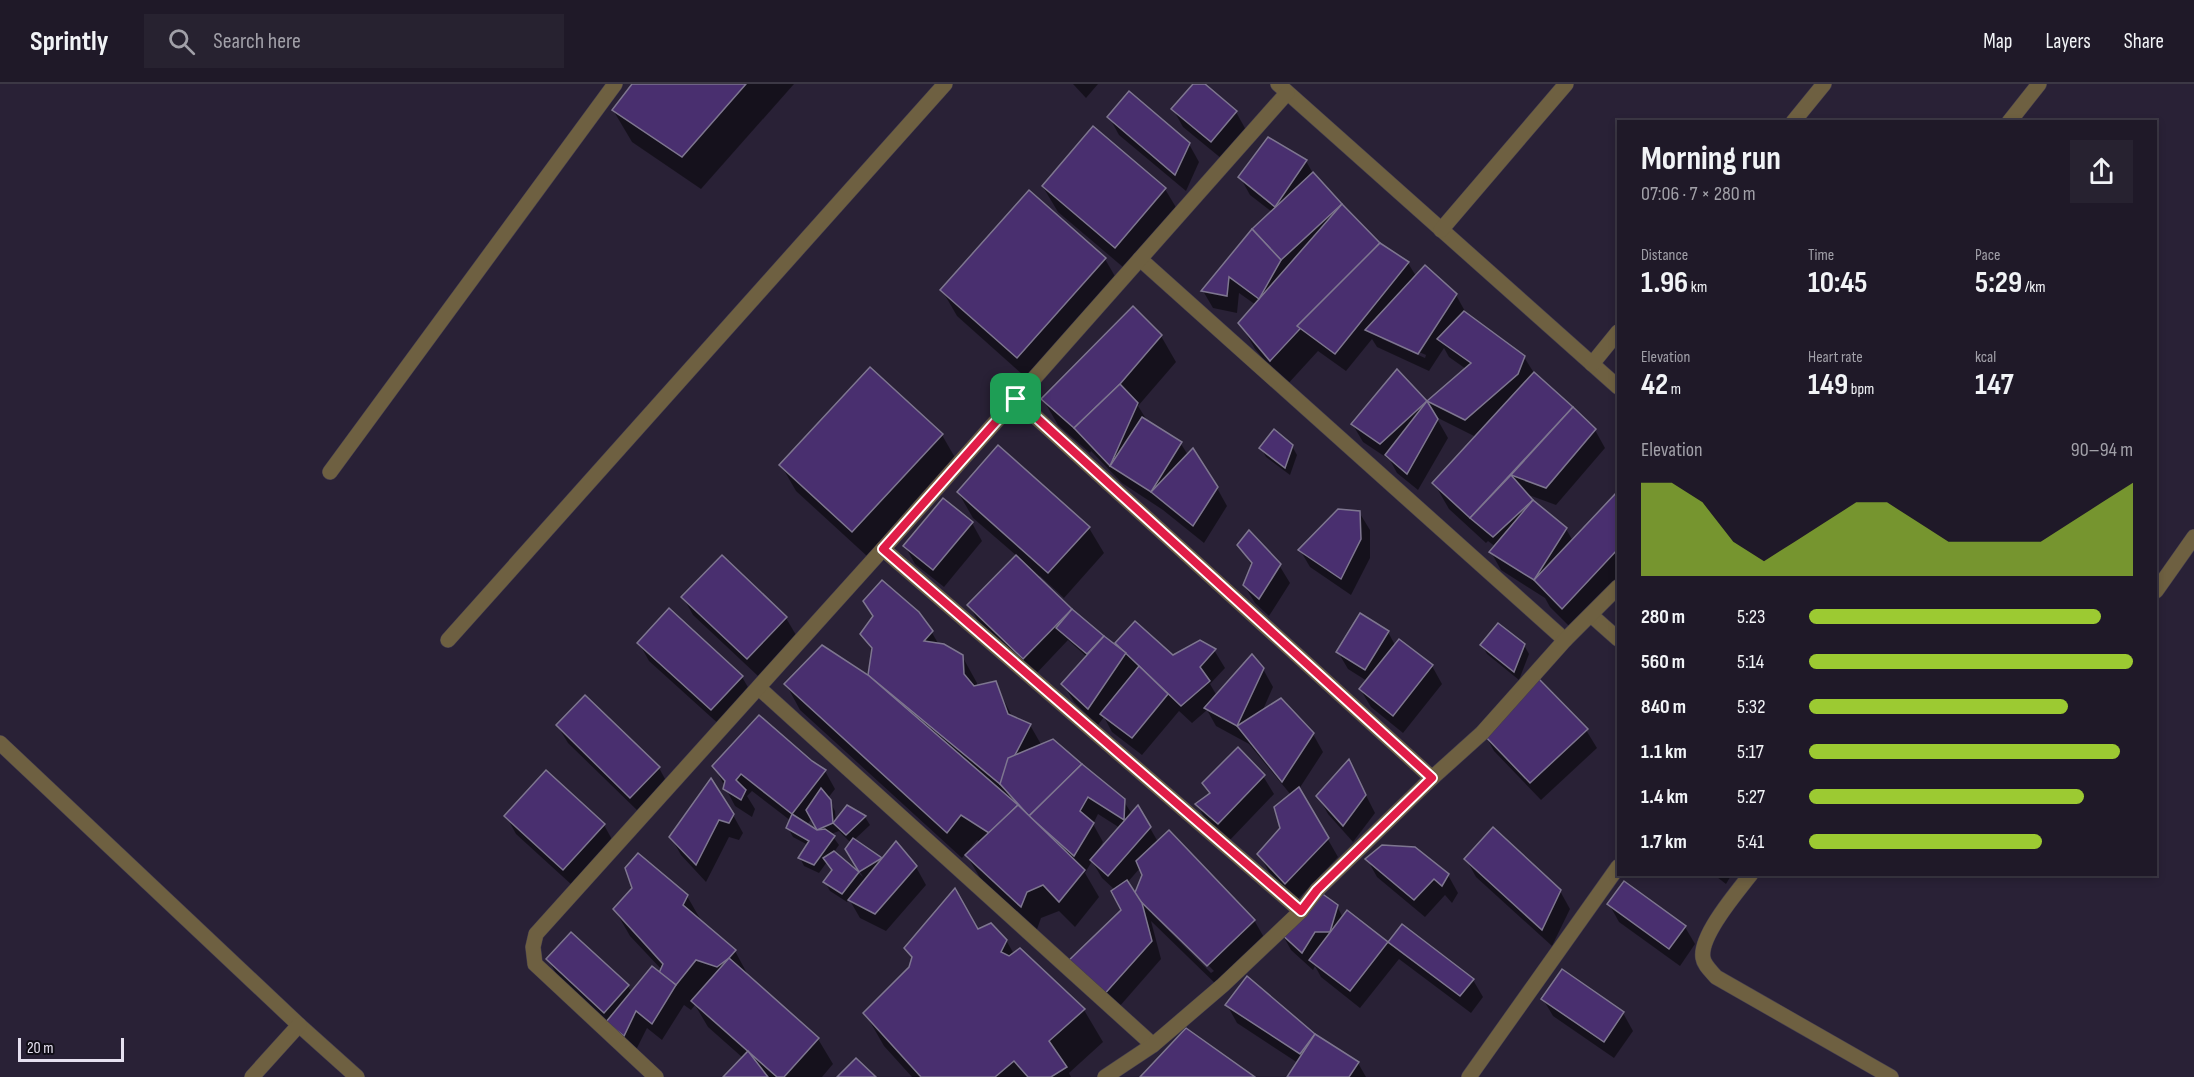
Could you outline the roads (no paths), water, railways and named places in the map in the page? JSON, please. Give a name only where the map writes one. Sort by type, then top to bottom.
[{"type":"street","points":[[330,472],[615,84]]},
{"type":"street","points":[[448,640],[945,84]]},
{"type":"street","points":[[1441,230],[1566,84]]},
{"type":"street","points":[[1795,120],[1824,84]]},
{"type":"street","points":[[2011,120],[2039,84]]},
{"type":"street","points":[[656,1077],[535,964],[533,948],[537,934],[1140,259],[1283,88],[1617,386]]},
{"type":"street","points":[[1140,259],[1565,640]]},
{"type":"street","points":[[1592,364],[1617,333]]},
{"type":"street","points":[[1016,399],[1432,778]]},
{"type":"street","points":[[2157,590],[2194,537]]},
{"type":"street","points":[[883,549],[1301,911]]},
{"type":"street","points":[[1105,1077],[1153,1045],[1223,985],[1301,911],[1317,890],[1432,778],[1482,733],[1565,640],[1617,588]]},
{"type":"street","points":[[1591,615],[1617,638]]},
{"type":"street","points":[[759,688],[1153,1045]]},
{"type":"street","points":[[0,742],[357,1077]]},
{"type":"street","points":[[1469,1077],[1617,868]]},
{"type":"street","points":[[1750,876],[1712,926],[1702,955],[1705,965],[1716,977],[1891,1077]]},
{"type":"street","points":[[252,1077],[299,1025]]}]
